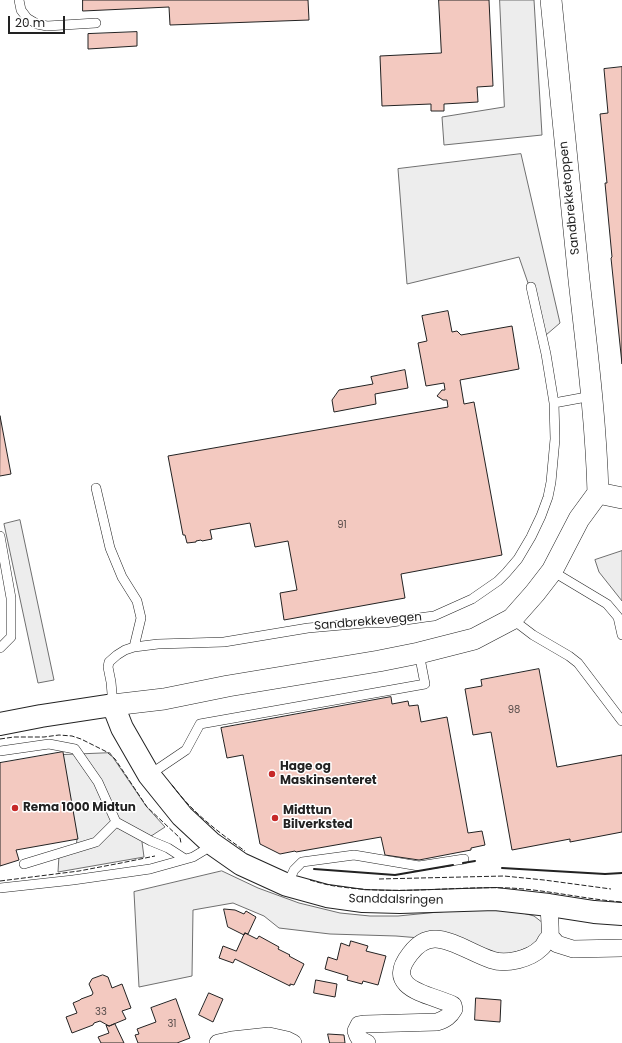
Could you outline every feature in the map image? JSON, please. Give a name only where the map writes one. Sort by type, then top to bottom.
[{"type":"main road","points":[[0,724],[113,705]]},
{"type":"main road","name":"Sanddalsringen","points":[[113,705],[122,728],[149,775],[182,816],[211,843],[241,864],[287,885],[308,892],[363,901],[400,902],[494,899],[594,912],[622,914]]},
{"type":"street","name":"Sandbrekketoppen","points":[[551,0],[564,139],[592,396],[597,456],[598,493]]},
{"type":"street","points":[[113,705],[164,699],[228,686],[345,667],[419,653],[474,639],[512,619],[536,593],[552,571],[579,519],[598,493],[622,498]]},
{"type":"street","points":[[367,1043],[357,1037],[356,1031],[359,1025],[438,1022],[452,1014],[454,1009],[453,1005],[414,990],[404,983],[401,977],[401,970],[407,958],[417,946],[434,939],[444,940],[493,961],[507,962],[527,957],[541,948],[550,936],[549,905]]},
{"type":"street","points":[[550,936],[557,944],[573,949],[622,948]]},
{"type":"street","points":[[218,1043],[270,1036],[293,1043]]},
{"type":"lane","points":[[19,0],[21,10],[27,18],[37,24],[47,26],[96,22]]},
{"type":"lane","points":[[531,287],[546,354],[554,403],[592,396]]},
{"type":"lane","name":"Sandbrekkevegen","points":[[113,705],[108,667],[109,662],[125,650],[134,647],[158,644],[224,642],[308,628],[385,622],[434,616],[472,599],[498,581],[506,573],[531,537],[541,516],[548,497],[551,482],[555,440],[554,403]]},
{"type":"lane","points":[[96,488],[110,548],[122,578],[137,601],[141,618],[134,647]]},
{"type":"lane","points":[[0,536],[11,598],[11,637],[0,648]]},
{"type":"lane","points":[[552,571],[607,604],[618,617],[622,635]]},
{"type":"lane","points":[[512,619],[533,635],[578,662],[622,720]]},
{"type":"lane","points":[[149,775],[186,750],[200,724],[425,684],[419,653]]},
{"type":"lane","points":[[0,751],[49,744],[74,749],[98,782],[116,822],[151,841],[168,848],[185,860]]},
{"type":"lane","points":[[24,864],[96,842],[116,822]]},
{"type":"lane","points":[[0,888],[73,880],[150,869],[185,860],[203,851],[211,843]]},
{"type":"lane","points":[[287,885],[294,870],[302,862],[354,855],[419,866],[464,859]]},
{"type":"shaded area","points":[[500,0],[534,0],[542,135],[444,145],[442,117],[504,107]]},
{"type":"shaded area","points":[[521,154],[560,323],[546,335],[519,257],[407,284],[398,169]]},
{"type":"shaded area","points":[[20,520],[54,680],[38,683],[4,524]]},
{"type":"shaded area","points":[[622,551],[622,601],[599,572],[595,560]]},
{"type":"shaded area","points":[[110,753],[146,806],[165,827],[142,842],[144,857],[58,872],[59,855],[76,849],[77,838],[62,755]]},
{"type":"shaded area","points":[[222,871],[258,888],[299,903],[340,913],[370,916],[398,916],[449,911],[496,910],[519,912],[534,916],[543,923],[544,930],[535,945],[507,955],[420,938],[330,934],[279,928],[264,916],[233,903],[193,910],[192,976],[139,987],[134,892]]},
{"type":"building","points":[[83,0],[308,0],[309,20],[170,25],[169,7],[83,11]]},
{"type":"building","points":[[439,0],[489,0],[493,86],[477,87],[478,102],[444,104],[444,111],[431,111],[431,104],[382,106],[380,56],[441,53]]},
{"type":"building","points":[[137,32],[137,46],[88,49],[88,34]]},
{"type":"building","points":[[622,67],[622,364],[611,258],[605,183],[607,183],[600,114],[608,113],[604,69]]},
{"type":"building","points":[[448,311],[452,332],[457,331],[461,335],[512,326],[519,369],[460,380],[464,404],[474,402],[502,555],[401,574],[405,598],[284,620],[280,593],[297,590],[288,541],[255,547],[250,523],[210,530],[212,539],[187,543],[185,535],[183,535],[168,456],[448,407],[447,400],[443,400],[437,396],[442,390],[445,390],[444,383],[426,386],[418,343],[427,341],[422,316]]},
{"type":"building","points":[[405,370],[408,388],[375,394],[376,404],[334,412],[332,400],[339,390],[373,384],[371,377]]},
{"type":"building","points":[[0,416],[11,474],[0,476]]},
{"type":"building","points":[[539,669],[557,767],[622,755],[622,832],[570,842],[570,839],[512,850],[491,732],[473,735],[465,689],[482,686],[481,680]]},
{"type":"building","points":[[391,697],[392,704],[408,701],[409,706],[418,705],[421,722],[447,717],[468,833],[482,831],[485,845],[471,848],[471,850],[419,860],[385,855],[381,837],[280,854],[260,844],[243,755],[227,758],[221,728]]},
{"type":"building","points":[[63,752],[78,839],[16,850],[19,860],[0,866],[0,763]]},
{"type":"building","points":[[224,909],[235,910],[244,914],[246,911],[256,917],[248,934],[245,933],[244,935],[228,927]]},
{"type":"building","points":[[245,933],[257,939],[259,936],[279,947],[278,949],[304,964],[294,985],[290,984],[290,986],[235,959],[233,963],[219,958],[223,946],[236,951]]},
{"type":"building","points":[[351,941],[368,946],[366,951],[386,956],[378,985],[363,981],[362,984],[347,980],[348,976],[325,969],[328,957],[337,960],[341,943],[349,946]]},
{"type":"building","points":[[103,975],[108,977],[112,988],[122,984],[131,1008],[122,1011],[126,1019],[109,1026],[100,1021],[72,1033],[66,1017],[77,1013],[73,1003],[92,995],[93,993],[89,984],[92,979]]},
{"type":"building","points":[[316,980],[337,984],[335,997],[314,993]]},
{"type":"building","points":[[209,993],[223,999],[213,1022],[199,1015]]},
{"type":"building","points":[[476,998],[501,1000],[500,1022],[475,1020]]},
{"type":"building","points":[[176,999],[190,1038],[177,1043],[138,1043],[135,1035],[139,1034],[137,1029],[156,1022],[151,1008]]},
{"type":"building","points":[[115,1024],[124,1043],[101,1043],[98,1037],[109,1033],[106,1025],[109,1026]]},
{"type":"building","points":[[328,1034],[344,1035],[345,1043],[330,1043]]},
{"type":"fence","points":[[0,739],[59,735],[72,736],[107,752],[115,759],[147,807],[180,838],[181,843]]},
{"type":"fence","points":[[172,785],[188,804],[206,821],[245,851]]},
{"type":"fence","points":[[0,881],[79,871],[155,856]]},
{"type":"fence","points":[[379,879],[504,876],[611,889]]},
{"type":"fence","points":[[310,880],[338,887],[384,890],[510,888],[622,902]]},
{"type":"wall","points":[[463,863],[475,861]]},
{"type":"wall","points":[[314,869],[395,875],[453,865]]},
{"type":"wall","points":[[502,868],[605,874],[622,873]]},
{"type":"place","name":"Hage og Maskinsenteret","points":[[272,774]]},
{"type":"place","name":"Rema 1000 Midtun","points":[[15,808]]},
{"type":"place","name":"Midttun Bilverksted","points":[[275,818]]}]
